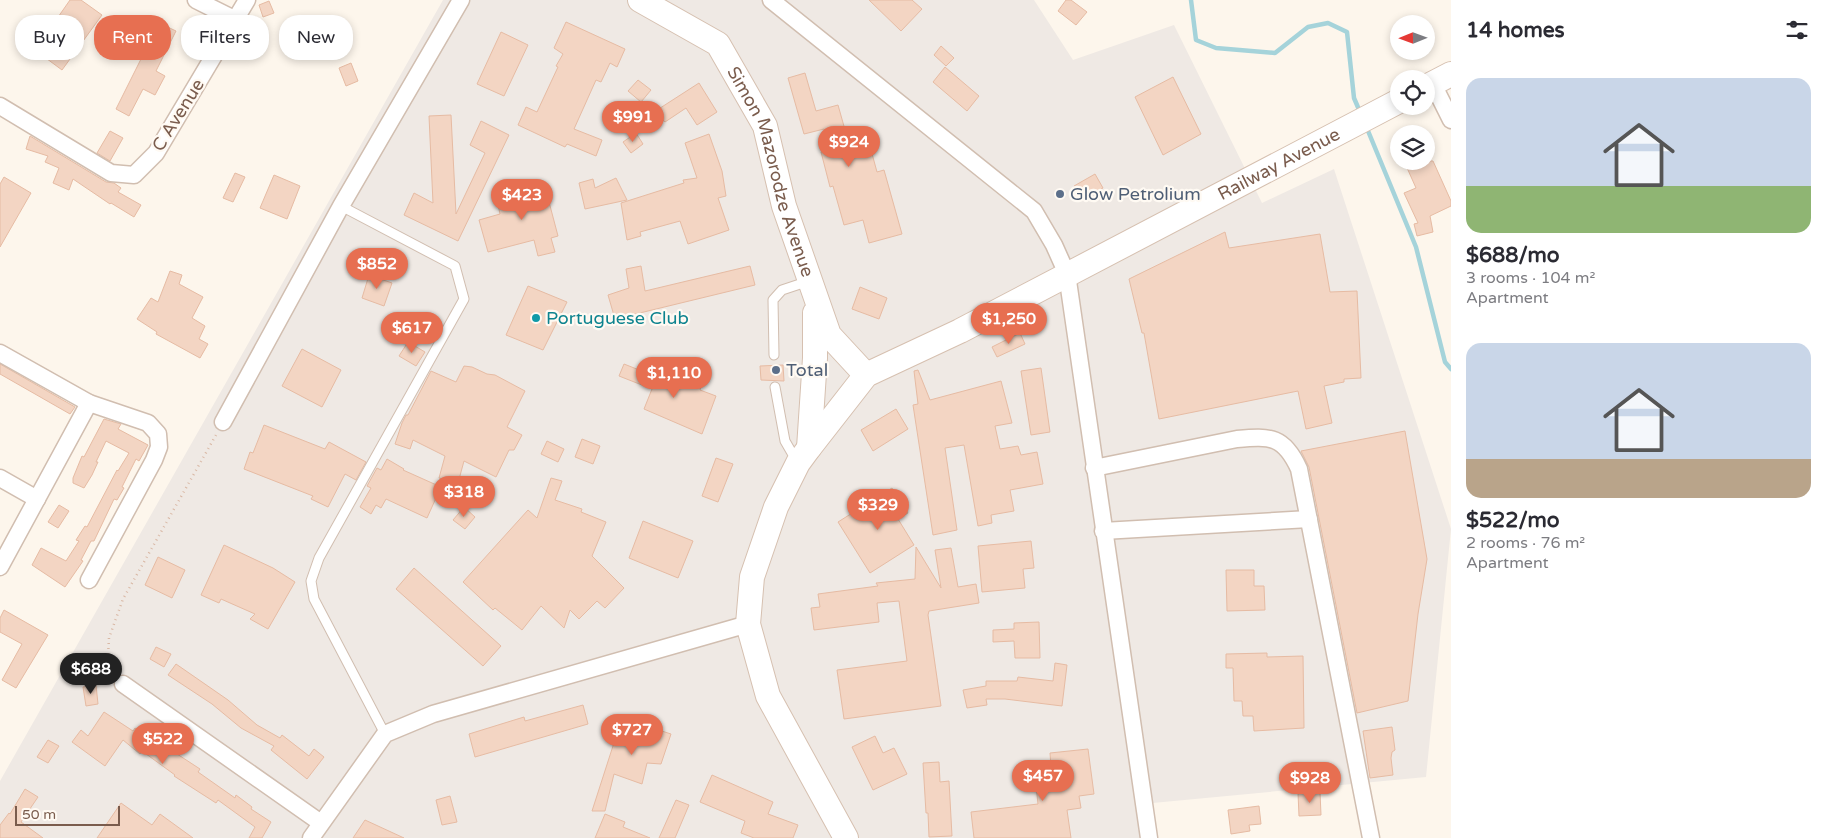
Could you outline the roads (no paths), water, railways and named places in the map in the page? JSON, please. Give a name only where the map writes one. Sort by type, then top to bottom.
[{"type":"main road","name":"Simon Mazorodze Avenue","points":[[640,0],[718,44],[764,126],[784,206],[829,335],[866,375]]},
{"type":"main road","name":"Railway Avenue","points":[[866,375],[960,331],[1390,106]]},
{"type":"main road","points":[[803,455],[815,358],[813,290]]},
{"type":"main road","points":[[846,838],[768,696],[748,624],[752,577],[776,507],[803,455],[866,375]]},
{"type":"street","points":[[196,0],[226,15]]},
{"type":"street","name":"C Avenue","points":[[239,15],[247,0]]},
{"type":"street","points":[[223,422],[341,206],[461,0]]},
{"type":"street","points":[[771,0],[1034,211],[1054,245],[1067,274],[1149,838]]},
{"type":"street","name":"C Avenue","points":[[0,106],[111,173],[134,175],[156,153],[212,60]]},
{"type":"street","points":[[1437,82],[1451,120]]},
{"type":"street","points":[[0,353],[89,403],[148,423],[158,434],[159,447],[154,460],[89,580]]},
{"type":"street","points":[[0,567],[7,542],[37,499],[89,403]]},
{"type":"street","points":[[1094,468],[1237,439],[1257,437],[1281,442],[1292,454],[1299,469],[1370,838]]},
{"type":"street","points":[[0,478],[37,499]]},
{"type":"street","points":[[1103,531],[1309,519]]},
{"type":"street","points":[[310,838],[385,734],[433,714],[748,624]]},
{"type":"street","points":[[123,684],[321,823]]},
{"type":"lane","points":[[341,206],[455,266],[464,299],[319,558],[311,581],[314,599],[385,734]]},
{"type":"lane","points":[[774,355],[773,300],[782,290],[813,290]]},
{"type":"lane","points":[[775,387],[784,442],[803,455]]},
{"type":"waterway","points":[[1191,0],[1196,40],[1216,48],[1275,53],[1308,27],[1328,23],[1347,32],[1354,98],[1360,112]]},
{"type":"waterway","points":[[1366,126],[1416,247],[1445,362],[1451,369]]},
{"type":"place","name":"Glow Petrolium","points":[[1060,194]]},
{"type":"place","name":"Portuguese Club","points":[[536,318]]},
{"type":"place","name":"Total","points":[[776,370]]}]
